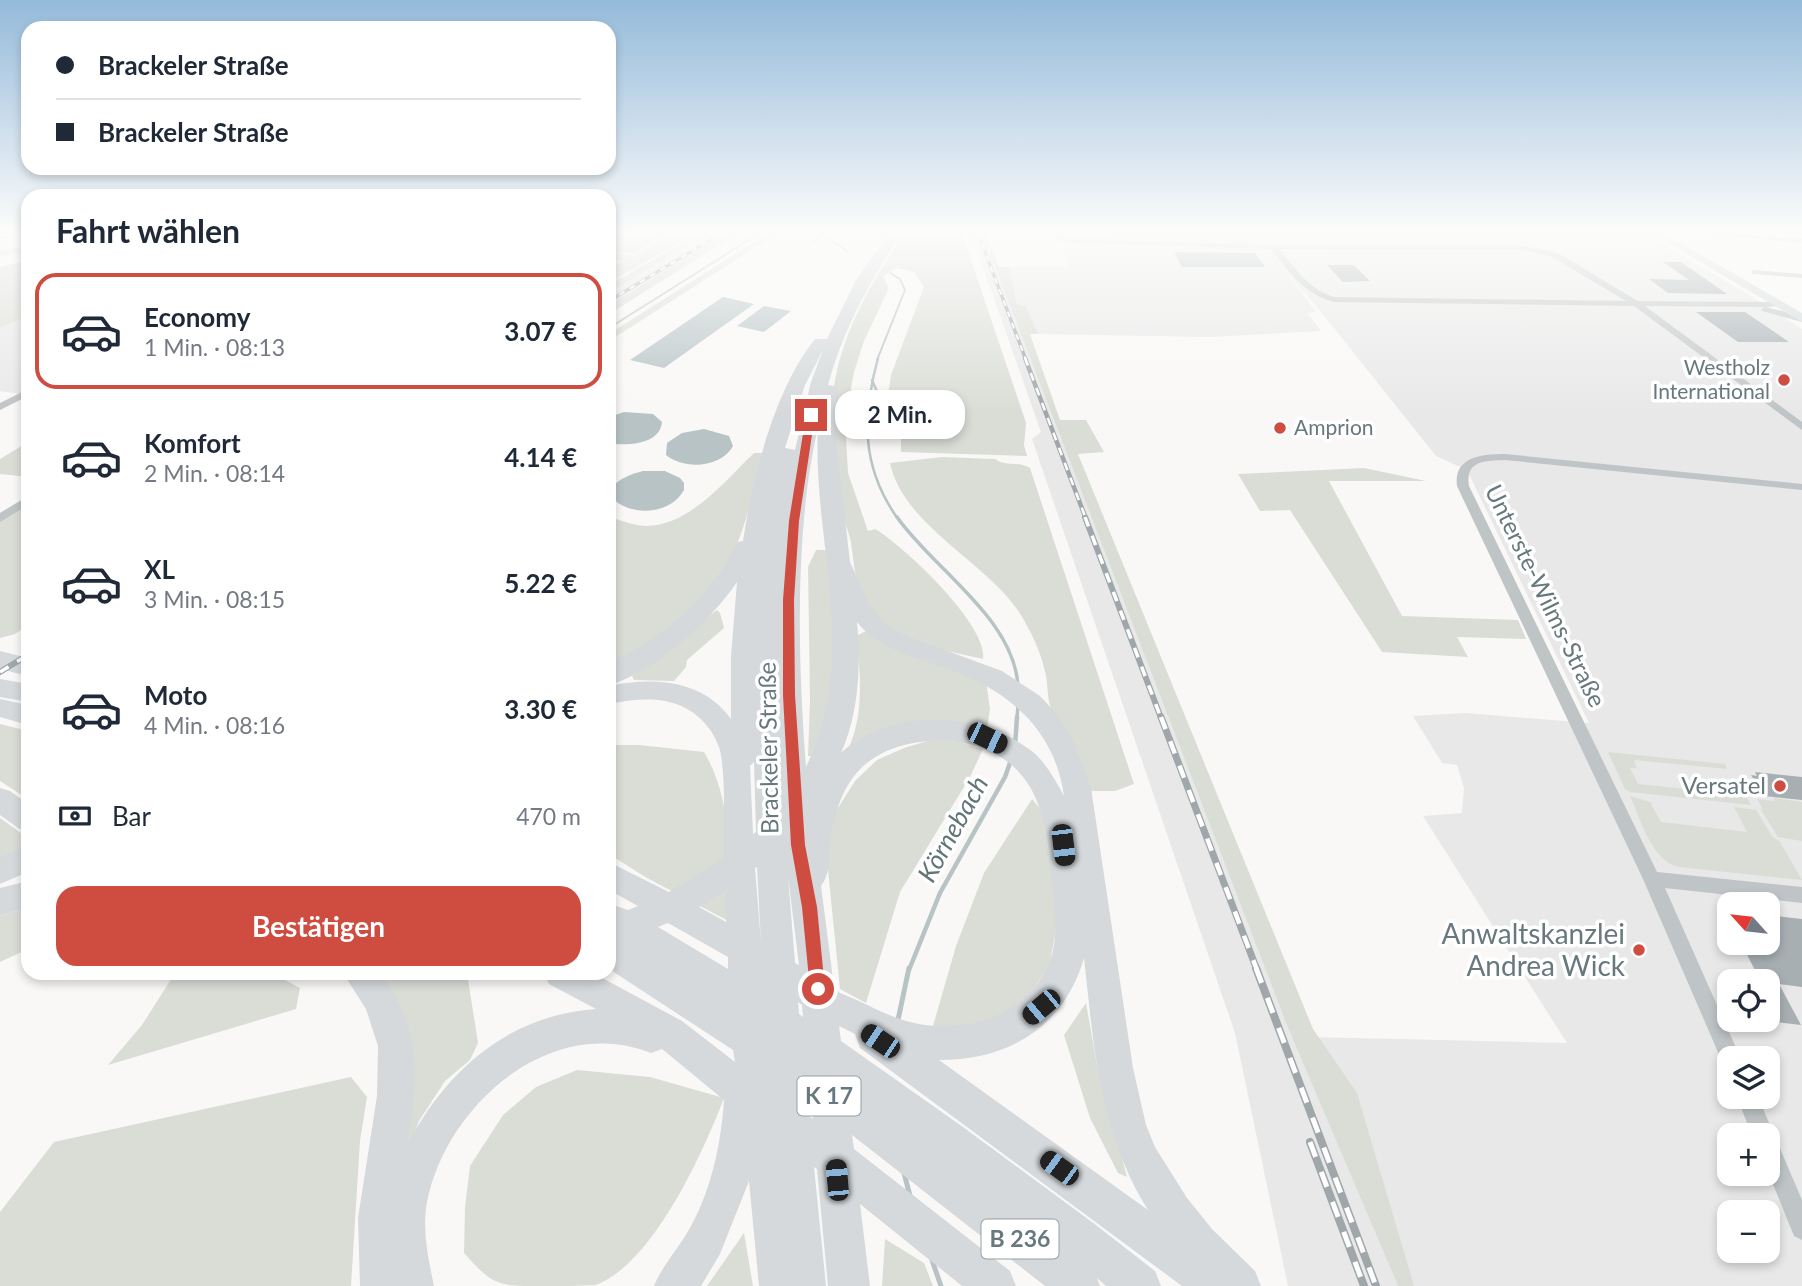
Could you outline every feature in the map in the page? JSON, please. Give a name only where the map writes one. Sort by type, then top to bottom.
[{"type":"highway","name":"Brackeler Straße","points":[[844,293],[831,335],[803,449],[791,559],[789,695],[798,845],[809,907],[849,1286]]},
{"type":"highway","name":"Brackeler Straße","points":[[804,1286],[776,945],[766,697],[770,573],[775,523],[788,449],[803,394],[831,335],[855,293]]},
{"type":"highway","points":[[738,783],[743,752],[745,617],[766,470],[809,356],[831,335]]},
{"type":"highway","points":[[616,929],[700,891],[734,869],[785,823],[806,797],[828,758],[839,727],[846,683],[848,636],[826,448],[831,335]]},
{"type":"highway","points":[[616,672],[668,640],[710,605],[733,574],[756,527]]},
{"type":"highway","points":[[616,879],[724,937],[839,1009],[901,1037],[955,1044],[1002,1032],[1024,1021],[1041,1007],[1056,987],[1069,950],[1072,918],[1072,766],[1046,717],[1016,689],[984,672],[895,642],[873,626],[854,598],[848,574],[841,565]]},
{"type":"highway","points":[[1,661],[21,664]]},
{"type":"highway","points":[[0,688],[21,692]]},
{"type":"highway","points":[[616,694],[653,689],[680,694],[699,702],[715,714],[730,738],[735,753],[738,783],[736,1022],[743,1125],[734,1169],[716,1220],[688,1271],[676,1286]]},
{"type":"highway","points":[[0,708],[21,713]]},
{"type":"highway","points":[[809,907],[820,812],[837,775],[865,748],[905,732],[937,728],[966,733],[1003,746],[1026,762],[1070,820],[1124,1113],[1140,1158],[1180,1240],[1217,1286]]},
{"type":"highway","points":[[0,799],[21,815]]},
{"type":"highway","points":[[0,871],[21,861]]},
{"type":"highway","points":[[0,882],[21,873]]},
{"type":"highway","points":[[0,902],[21,896]]},
{"type":"highway","name":"B 236","points":[[616,920],[724,984],[827,1052],[950,1140],[1140,1286]]},
{"type":"highway","name":"B 236","points":[[616,955],[736,1022],[1079,1286]]},
{"type":"highway","points":[[365,980],[386,1009],[394,1029],[398,1053],[398,1081],[378,1220],[377,1258],[382,1286]]},
{"type":"highway","points":[[573,980],[712,1063],[724,1077],[842,1164],[986,1279]]},
{"type":"highway","points":[[839,1009],[861,1028],[938,1081],[1210,1258],[1240,1286]]},
{"type":"highway","points":[[736,1022],[780,1286]]},
{"type":"highway","points":[[413,1286],[406,1260],[404,1226],[406,1205],[420,1162],[452,1106],[478,1077],[502,1058],[556,1032],[587,1027],[622,1027],[649,1035],[707,1072],[724,1077]]},
{"type":"main road","points":[[1761,293],[1802,319]]},
{"type":"street","points":[[1313,293],[1332,300],[1779,304]]},
{"type":"street","points":[[1619,293],[1802,427]]},
{"type":"street","points":[[1745,304],[1756,293]]},
{"type":"street","points":[[1745,304],[1802,319]]},
{"type":"street","points":[[0,407],[21,396]]},
{"type":"street","name":"Unterste-Wilms-Straße","points":[[1725,1046],[1652,879],[1463,486],[1461,471],[1464,466],[1479,459],[1505,457],[1802,487]]},
{"type":"street","points":[[0,518],[21,504]]},
{"type":"street","points":[[1652,879],[1802,895]]},
{"type":"street","points":[[1780,1175],[1802,1228]]},
{"type":"shaded area","points":[[0,293],[21,293],[21,319],[0,328]]},
{"type":"shaded area","points":[[616,293],[629,293],[616,301]]},
{"type":"shaded area","points":[[629,293],[643,293],[616,310],[616,301]]},
{"type":"shaded area","points":[[674,293],[684,293],[616,337],[616,330]]},
{"type":"shaded area","points":[[867,293],[887,293],[864,341],[854,372],[845,422],[848,473],[868,531],[875,529],[905,551],[942,588],[973,627],[981,645],[983,659],[941,649],[898,634],[875,618],[863,601],[837,485],[832,417],[840,360]]},
{"type":"shaded area","points":[[922,293],[982,293],[1026,423],[1024,445],[1027,456],[901,452],[901,421],[884,421],[891,375]]},
{"type":"shaded area","points":[[992,293],[1005,293],[1288,1028],[1398,1286],[1288,1286],[1235,1033],[1032,439],[1041,432]]},
{"type":"shaded area","points":[[1005,293],[1015,293],[1017,304],[1026,306],[1038,334],[1030,334],[1060,420],[1086,420],[1104,452],[1078,454],[1313,1029],[1357,1093],[1414,1286],[1398,1286],[1288,1028]]},
{"type":"shaded area","points":[[1014,293],[1302,293],[1316,312],[1307,313],[1321,331],[1210,337],[1038,334],[1026,306],[1017,305]]},
{"type":"shaded area","points":[[1304,293],[1746,293],[1802,329],[1802,1286],[1401,1286],[1308,1037],[1567,1043],[1423,816],[1462,813],[1464,788],[1457,765],[1442,763],[1413,716],[1466,713],[1589,723],[1467,470],[1436,456]]},
{"type":"shaded area","points":[[723,297],[754,304],[664,368],[630,360]]},
{"type":"shaded area","points":[[764,306],[791,311],[764,332],[737,326]]},
{"type":"shaded area","points":[[21,319],[21,394],[0,391],[0,328]]},
{"type":"shaded area","points":[[624,412],[653,414],[662,422],[660,430],[649,440],[616,443],[616,415]]},
{"type":"shaded area","points":[[704,429],[729,436],[733,446],[720,459],[692,465],[666,455],[667,443],[682,433]]},
{"type":"shaded area","points":[[21,446],[21,476],[0,474],[0,459]]},
{"type":"shaded area","points":[[754,453],[765,453],[743,528],[724,571],[680,619],[616,665],[616,519],[647,526],[663,524],[692,510]]},
{"type":"shaded area","points":[[942,457],[995,459],[1030,468],[1134,784],[1115,791],[1089,791],[1073,742],[1051,708],[1042,659],[1019,612],[1004,593],[947,542],[911,505],[898,485],[890,463]]},
{"type":"shaded area","points":[[1364,468],[1426,481],[1329,481],[1402,616],[1518,620],[1526,639],[1457,637],[1468,657],[1382,652],[1290,510],[1260,511],[1238,474]]},
{"type":"shaded area","points":[[643,471],[665,471],[680,478],[684,483],[684,490],[671,504],[655,510],[638,510],[623,506],[616,501],[616,485],[621,480]]},
{"type":"shaded area","points":[[21,508],[21,630],[0,638],[0,521]]},
{"type":"shaded area","points":[[816,550],[827,550],[838,655],[818,756],[808,756],[808,567]]},
{"type":"shaded area","points":[[717,610],[724,628],[687,660],[686,667],[674,681],[634,680],[632,676]]},
{"type":"shaded area","points":[[866,631],[986,681],[990,709],[987,729],[970,726],[844,757],[855,729],[860,698],[856,636]]},
{"type":"shaded area","points":[[0,724],[21,729],[21,794],[0,781]]},
{"type":"shaded area","points":[[934,739],[983,749],[970,777],[900,892],[866,1003],[840,989],[825,840],[836,811],[855,781],[877,760]]},
{"type":"shaded area","points":[[616,745],[704,752],[714,771],[725,813],[730,857],[732,923],[616,858]]},
{"type":"shaded area","points":[[1608,752],[1725,764],[1727,769],[1634,760],[1637,768],[1630,768],[1638,784],[1745,795],[1751,805],[1630,792],[1625,789]]},
{"type":"shaded area","points":[[1630,796],[1650,802],[1661,822],[1747,832],[1734,807],[1756,810],[1772,836],[1780,842],[1802,880],[1679,867],[1669,863],[1661,857],[1648,838]]},
{"type":"shaded area","points":[[1774,798],[1802,802],[1802,841],[1778,837],[1757,799],[1774,801]]},
{"type":"shaded area","points":[[1032,799],[1042,811],[1059,916],[1049,966],[1028,997],[999,1019],[965,1030],[933,1026],[956,946],[984,873]]},
{"type":"shaded area","points":[[0,818],[21,833],[21,851],[0,862]]},
{"type":"shaded area","points":[[21,909],[21,952],[0,962],[0,916]]},
{"type":"shaded area","points":[[171,980],[285,980],[300,988],[296,1009],[108,1065],[142,1025]]},
{"type":"shaded area","points":[[376,980],[468,980],[478,1043],[470,1060],[445,1081],[419,1121],[404,1159]]},
{"type":"shaded area","points":[[1086,1003],[1097,1065],[1127,1177],[1118,1173],[1090,1118],[1064,1035]]},
{"type":"shaded area","points":[[577,1070],[650,1077],[724,1098],[674,1204],[637,1254],[617,1273],[596,1285],[527,1286],[497,1282],[482,1272],[464,1253],[465,1207],[470,1166],[503,1115],[536,1087]]},
{"type":"shaded area","points":[[351,1077],[367,1097],[360,1141],[351,1286],[0,1286],[0,1212],[54,1142]]},
{"type":"shaded area","points":[[744,1233],[753,1286],[707,1286]]},
{"type":"shaded area","points":[[885,1239],[924,1263],[933,1286],[882,1286]]},
{"type":"building","points":[[1696,312],[1745,312],[1789,342],[1738,342]]},
{"type":"building","name":"Versatel","points":[[1755,772],[1802,777],[1802,800],[1764,796],[1751,775],[1757,776]]},
{"type":"building","points":[[1780,916],[1802,919],[1802,987],[1780,984],[1780,969],[1754,969],[1748,956],[1780,956]]},
{"type":"building","points":[[1780,986],[1801,1025],[1780,1022]]},
{"type":"waterway","points":[[616,324],[665,293]]},
{"type":"waterway","name":"Körnebach","points":[[877,360],[904,293]]},
{"type":"waterway","name":"Körnebach","points":[[873,382],[878,358]]},
{"type":"waterway","points":[[873,382],[878,394]]},
{"type":"waterway","name":"Körnebach","points":[[873,382],[868,421],[871,461],[886,500],[898,519]]},
{"type":"waterway","name":"Körnebach","points":[[897,517],[987,616],[1013,661],[1018,686]]},
{"type":"waterway","name":"Körnebach","points":[[1017,718],[1018,705]]},
{"type":"waterway","name":"Körnebach","points":[[1015,746],[1017,717]]},
{"type":"waterway","name":"Körnebach","points":[[909,970],[940,893],[1005,777],[1011,760]]},
{"type":"waterway","name":"Körnebach","points":[[898,1020],[909,968]]},
{"type":"waterway","name":"Körnebach","points":[[904,1173],[910,1196]]},
{"type":"waterway","name":"Körnebach","points":[[932,1260],[941,1286]]},
{"type":"railway","points":[[616,297],[622,293]]},
{"type":"railway","points":[[1001,293],[1026,360]]},
{"type":"railway","points":[[1025,358],[1086,519]]},
{"type":"railway","points":[[1085,517],[1161,718]]},
{"type":"railway","points":[[0,672],[21,659]]},
{"type":"railway","points":[[1161,717],[1257,970]]},
{"type":"railway","points":[[1256,968],[1376,1286]]},
{"type":"railway","points":[[1310,1142],[1364,1286]]},
{"type":"place","name":"Westholz International","points":[[1784,380]]},
{"type":"place","name":"Amprion","points":[[1280,428]]},
{"type":"place","name":"Versatel","points":[[1780,786]]},
{"type":"place","name":"Anwaltskanzlei Andrea Wick","points":[[1639,950]]},
{"type":"route","points":[[811,415],[803,449],[791,559],[789,695],[798,845],[809,907],[818,989]]}]
